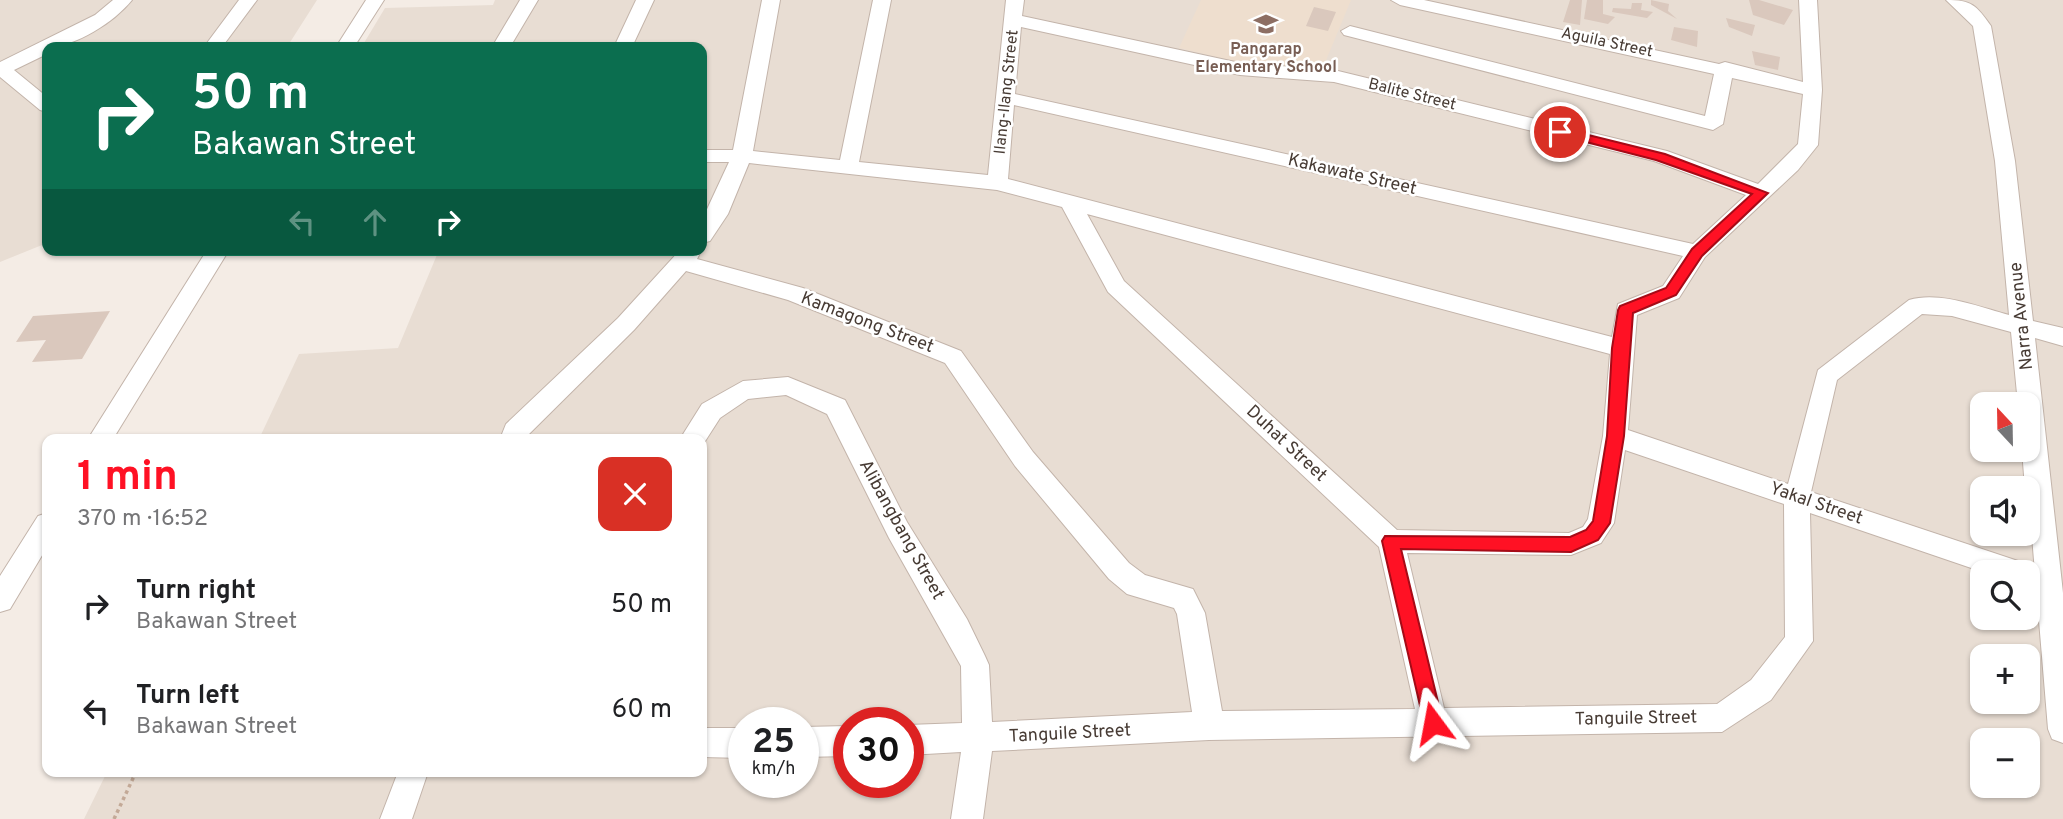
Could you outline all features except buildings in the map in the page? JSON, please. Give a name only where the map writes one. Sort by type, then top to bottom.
[{"type":"street","points":[[57,42],[101,19],[123,0]]},
{"type":"street","points":[[217,42],[248,0]]},
{"type":"street","points":[[348,42],[375,0]]},
{"type":"street","points":[[504,42],[528,0]]},
{"type":"street","points":[[625,42],[645,0]]},
{"type":"street","points":[[707,228],[742,156],[771,0]]},
{"type":"street","points":[[848,168],[881,0]]},
{"type":"street","name":"Ilang-Ilang Street","points":[[997,183],[1015,0]]},
{"type":"street","name":"Aguila Street","points":[[1400,0],[1813,89]]},
{"type":"street","points":[[1433,723],[1391,541],[1571,544],[1592,535],[1601,523],[1615,436],[1620,348],[1626,310],[1671,292],[1697,252],[1762,193],[1808,145],[1813,89],[1808,0]]},
{"type":"street","name":"Narra Avenue","points":[[1955,0],[1972,12],[1982,26],[2005,161],[2024,327],[2037,560]]},
{"type":"street","name":"Balite Street","points":[[1014,20],[1240,69],[1334,76],[1660,156],[1762,193]]},
{"type":"street","points":[[1350,32],[1713,124],[1725,68]]},
{"type":"street","points":[[42,49],[0,69],[42,102]]},
{"type":"street","name":"Kakawate Street","points":[[1007,98],[1697,252]]},
{"type":"street","points":[[707,156],[742,156],[997,183],[1620,348]]},
{"type":"street","name":"Duhat Street","points":[[1070,202],[1116,286],[1391,541]]},
{"type":"street","points":[[103,434],[214,256]]},
{"type":"street","name":"Kamagong Street","points":[[514,434],[626,324],[688,257],[794,294],[953,357],[1024,459],[1119,571],[1137,585],[1183,598],[1191,613],[1209,726]]},
{"type":"street","name":"Tanguile Street","points":[[924,740],[1209,726],[1722,718],[1761,690],[1799,641],[1797,498],[1826,376],[1917,306],[1952,309],[2063,337]]},
{"type":"street","name":"Alibangbang Street","points":[[696,434],[711,411],[743,390],[788,386],[836,407],[898,530],[957,628],[975,665],[978,739],[967,819]]},
{"type":"street","name":"Yakal Street","points":[[1615,436],[1981,560]]},
{"type":"street","points":[[0,600],[42,532]]},
{"type":"street","name":"Narra Avenue","points":[[2040,592],[2063,729]]},
{"type":"street","points":[[707,743],[728,743]]},
{"type":"street","points":[[396,819],[411,777]]},
{"type":"path","points":[[114,819],[134,777]]},
{"type":"shaded area","points":[[0,0],[317,0],[290,42],[42,42],[42,245],[0,262]]},
{"type":"shaded area","points":[[495,0],[2063,0],[2063,819],[84,819],[105,777],[707,777],[707,434],[261,434],[299,354],[398,348],[436,256],[707,256],[707,42],[365,42],[385,8],[493,5]]},
{"type":"shaded area","name":"Pangarap Elementary School","points":[[1201,0],[1351,0],[1322,70],[1246,64],[1179,48]]},
{"type":"place","name":"Pangarap Elementary School","points":[[1266,24]]},
{"type":"route","points":[[1433,723],[1391,541],[1571,544],[1592,535],[1601,523],[1615,436],[1620,348],[1626,310],[1671,292],[1697,252],[1762,193],[1705,170],[1660,156],[1560,132]]}]
